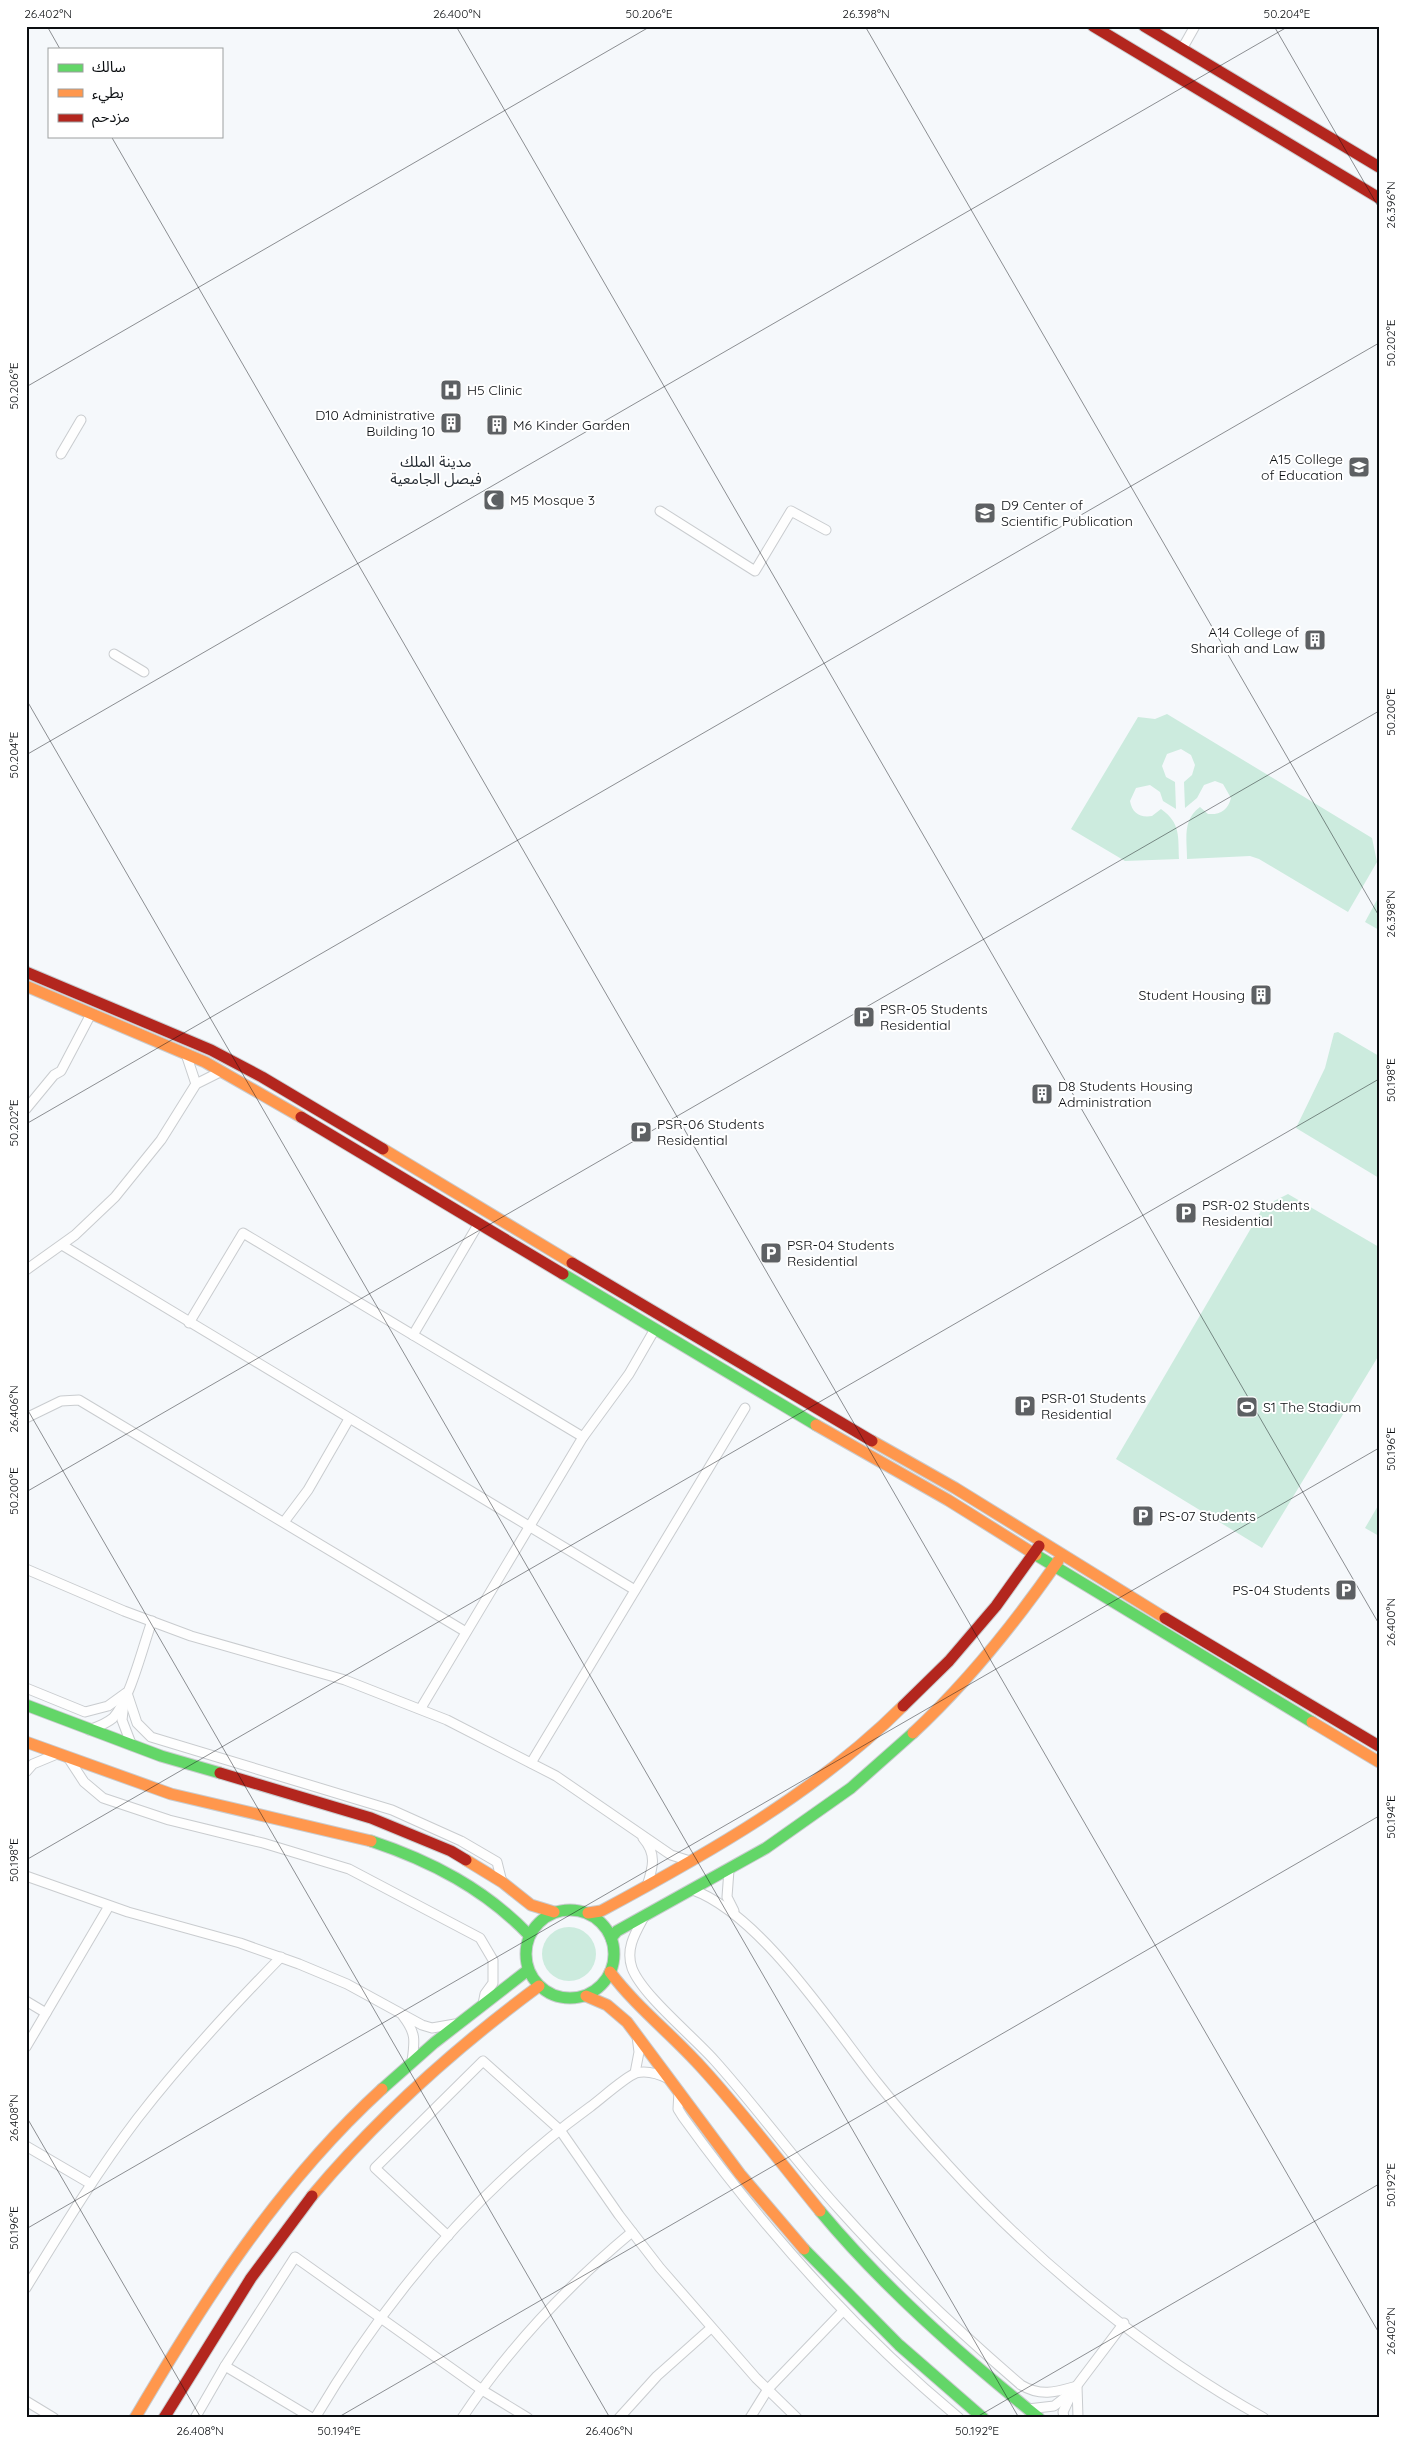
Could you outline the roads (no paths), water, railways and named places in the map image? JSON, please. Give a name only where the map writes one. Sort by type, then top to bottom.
[{"type":"main road","points":[[1093,26],[1379,198]]},
{"type":"main road","points":[[1144,26],[1379,167]]},
{"type":"main road","points":[[26,972],[211,1050],[262,1077],[814,1408],[955,1488],[1062,1555],[1379,1746]]},
{"type":"main road","points":[[26,986],[222,1071],[655,1329],[948,1500],[1379,1762]]},
{"type":"main road","points":[[982,2418],[944,2386],[886,2331],[771,2213],[730,2163],[672,2080],[637,2036],[606,2004],[586,1996],[560,1997],[539,1986],[528,1970],[525,1952],[529,1936],[539,1921],[554,1912],[571,1909],[588,1913],[601,1911],[690,1862],[799,1794],[887,1723],[928,1683],[980,1626],[1042,1542]]},
{"type":"main road","points":[[611,1938],[617,1930],[729,1870],[836,1799],[912,1736],[952,1696],[1000,1643],[1026,1609],[1062,1555]]},
{"type":"main road","points":[[26,1705],[132,1746],[380,1822],[451,1852],[502,1882],[531,1905],[554,1912]]},
{"type":"main road","points":[[26,1742],[153,1789],[221,1808],[337,1831],[391,1848],[438,1869],[470,1887],[516,1919],[529,1936]]},
{"type":"main road","points":[[586,1996],[600,1986],[610,1972],[614,1955],[611,1938],[602,1923],[588,1913]]},
{"type":"main road","points":[[135,2418],[200,2309],[245,2242],[317,2154],[363,2106],[412,2061],[528,1970]]},
{"type":"main road","points":[[610,1972],[622,1988],[726,2094],[853,2248],[907,2304],[964,2356],[1038,2418]]},
{"type":"main road","points":[[164,2418],[240,2293],[284,2232],[350,2152],[410,2092],[470,2038],[539,1986]]},
{"type":"street","points":[[1182,49],[1195,26]]},
{"type":"street","points":[[61,454],[81,420]]},
{"type":"street","points":[[660,511],[755,571],[791,510],[826,530]]},
{"type":"street","points":[[114,654],[144,672]]},
{"type":"street","points":[[26,1109],[54,1075],[61,1071],[91,1014]]},
{"type":"street","points":[[186,1054],[196,1084]]},
{"type":"street","points":[[26,1270],[75,1235],[115,1197],[161,1140],[196,1084],[222,1071]]},
{"type":"street","points":[[413,1335],[479,1223]]},
{"type":"street","points":[[189,1323],[243,1233],[583,1437]]},
{"type":"street","points":[[62,1245],[635,1590]]},
{"type":"street","points":[[421,1708],[583,1437],[629,1374],[655,1329]]},
{"type":"street","points":[[26,1418],[60,1401],[79,1400],[466,1632]]},
{"type":"street","points":[[531,1763],[745,1408]]},
{"type":"street","points":[[284,1522],[308,1490],[349,1419]]},
{"type":"street","points":[[26,1569],[152,1621],[217,1645],[345,1680],[421,1708],[556,1776],[671,1855],[690,1862]]},
{"type":"street","points":[[89,1730],[107,1723],[114,1717],[125,1696],[152,1621]]},
{"type":"street","points":[[26,1688],[85,1712],[97,1710],[125,1696]]},
{"type":"street","points":[[125,1696],[122,1720],[132,1746]]},
{"type":"street","points":[[125,1696],[136,1723],[151,1737],[392,1810],[428,1825],[497,1862],[502,1882]]},
{"type":"street","points":[[26,1772],[33,1764],[57,1754]]},
{"type":"street","points":[[69,1759],[84,1782],[103,1798],[168,1820],[263,1843],[349,1869],[480,1938],[493,1960],[493,1983],[485,1994],[483,2004]]},
{"type":"street","points":[[637,1830],[647,1842],[654,1861]]},
{"type":"street","points":[[647,1886],[654,1861],[661,1848]]},
{"type":"street","points":[[729,1870],[727,1897],[735,1913]]},
{"type":"street","points":[[26,1876],[109,1906],[240,1943],[281,1958],[347,1984],[422,2025],[432,2028],[458,2024]]},
{"type":"street","points":[[693,1890],[711,1896],[735,1913],[795,1977],[882,2089],[949,2166],[1021,2238],[1124,2323],[1171,2358],[1264,2418]]},
{"type":"street","points":[[26,2047],[109,1906]]},
{"type":"street","points":[[645,1915],[631,1942],[630,1955],[636,1977],[642,1986],[711,2056],[838,2209],[954,2328],[1021,2385],[1032,2392],[1045,2394],[1075,2389]]},
{"type":"street","points":[[26,2288],[91,2184],[136,2120],[221,2020],[281,1958]]},
{"type":"street","points":[[26,2001],[46,2013]]},
{"type":"street","points":[[400,2012],[413,2028],[415,2037],[412,2061]]},
{"type":"street","points":[[636,2074],[639,2052],[637,2036]]},
{"type":"street","points":[[448,2236],[375,2168],[483,2061],[560,2130],[632,2232],[711,2328],[798,2418]]},
{"type":"street","points":[[225,2366],[314,2418],[381,2318],[448,2236],[482,2200],[560,2130],[636,2074],[648,2072],[672,2080]]},
{"type":"street","points":[[679,2091],[678,2109],[712,2158],[769,2229],[843,2311],[897,2364],[958,2418]]},
{"type":"street","points":[[26,2146],[91,2184]]},
{"type":"street","points":[[462,2418],[524,2336],[569,2288],[632,2232]]},
{"type":"street","points":[[195,2418],[225,2366],[295,2257],[482,2390],[528,2418]]},
{"type":"street","points":[[750,2418],[768,2389],[843,2311]]},
{"type":"street","points":[[1064,2418],[1063,2412],[1075,2389],[1124,2323]]},
{"type":"street","points":[[618,2418],[657,2376],[711,2328]]},
{"type":"street","points":[[1028,2410],[1054,2406],[1075,2389]]},
{"type":"street","points":[[1075,2389],[1078,2418]]},
{"type":"street","points":[[26,2401],[54,2418]]},
{"type":"place","name":"H5 Clinic","points":[[451,390]]},
{"type":"place","name":"D10 Administrative Building 10","points":[[451,423]]},
{"type":"place","name":"M6 Kinder Garden","points":[[497,425]]},
{"type":"place","name":"A15 College of Education","points":[[1359,467]]},
{"type":"place","name":"M5 Mosque 3","points":[[494,500]]},
{"type":"place","name":"D9 Center of Scientific Publication","points":[[985,513]]},
{"type":"place","name":"A14 College of Shariah and Law","points":[[1315,640]]},
{"type":"place","name":"Student Housing","points":[[1261,995]]},
{"type":"place","name":"PSR-05 Students Residential","points":[[864,1017]]},
{"type":"place","name":"D8 Students Housing Administration","points":[[1042,1094]]},
{"type":"place","name":"PSR-06 Students Residential","points":[[641,1132]]},
{"type":"place","name":"PSR-02 Students Residential","points":[[1186,1213]]},
{"type":"place","name":"PSR-04 Students Residential","points":[[771,1253]]},
{"type":"place","name":"PSR-01 Students Residential","points":[[1025,1406]]},
{"type":"place","name":"S1 The Stadium","points":[[1247,1407]]},
{"type":"place","name":"PS-07 Students","points":[[1143,1516]]},
{"type":"place","name":"PS-04 Students","points":[[1346,1590]]},
{"type":"district","name":"مدينة الملك فيصل الجامعية","points":[[436,470]]}]
